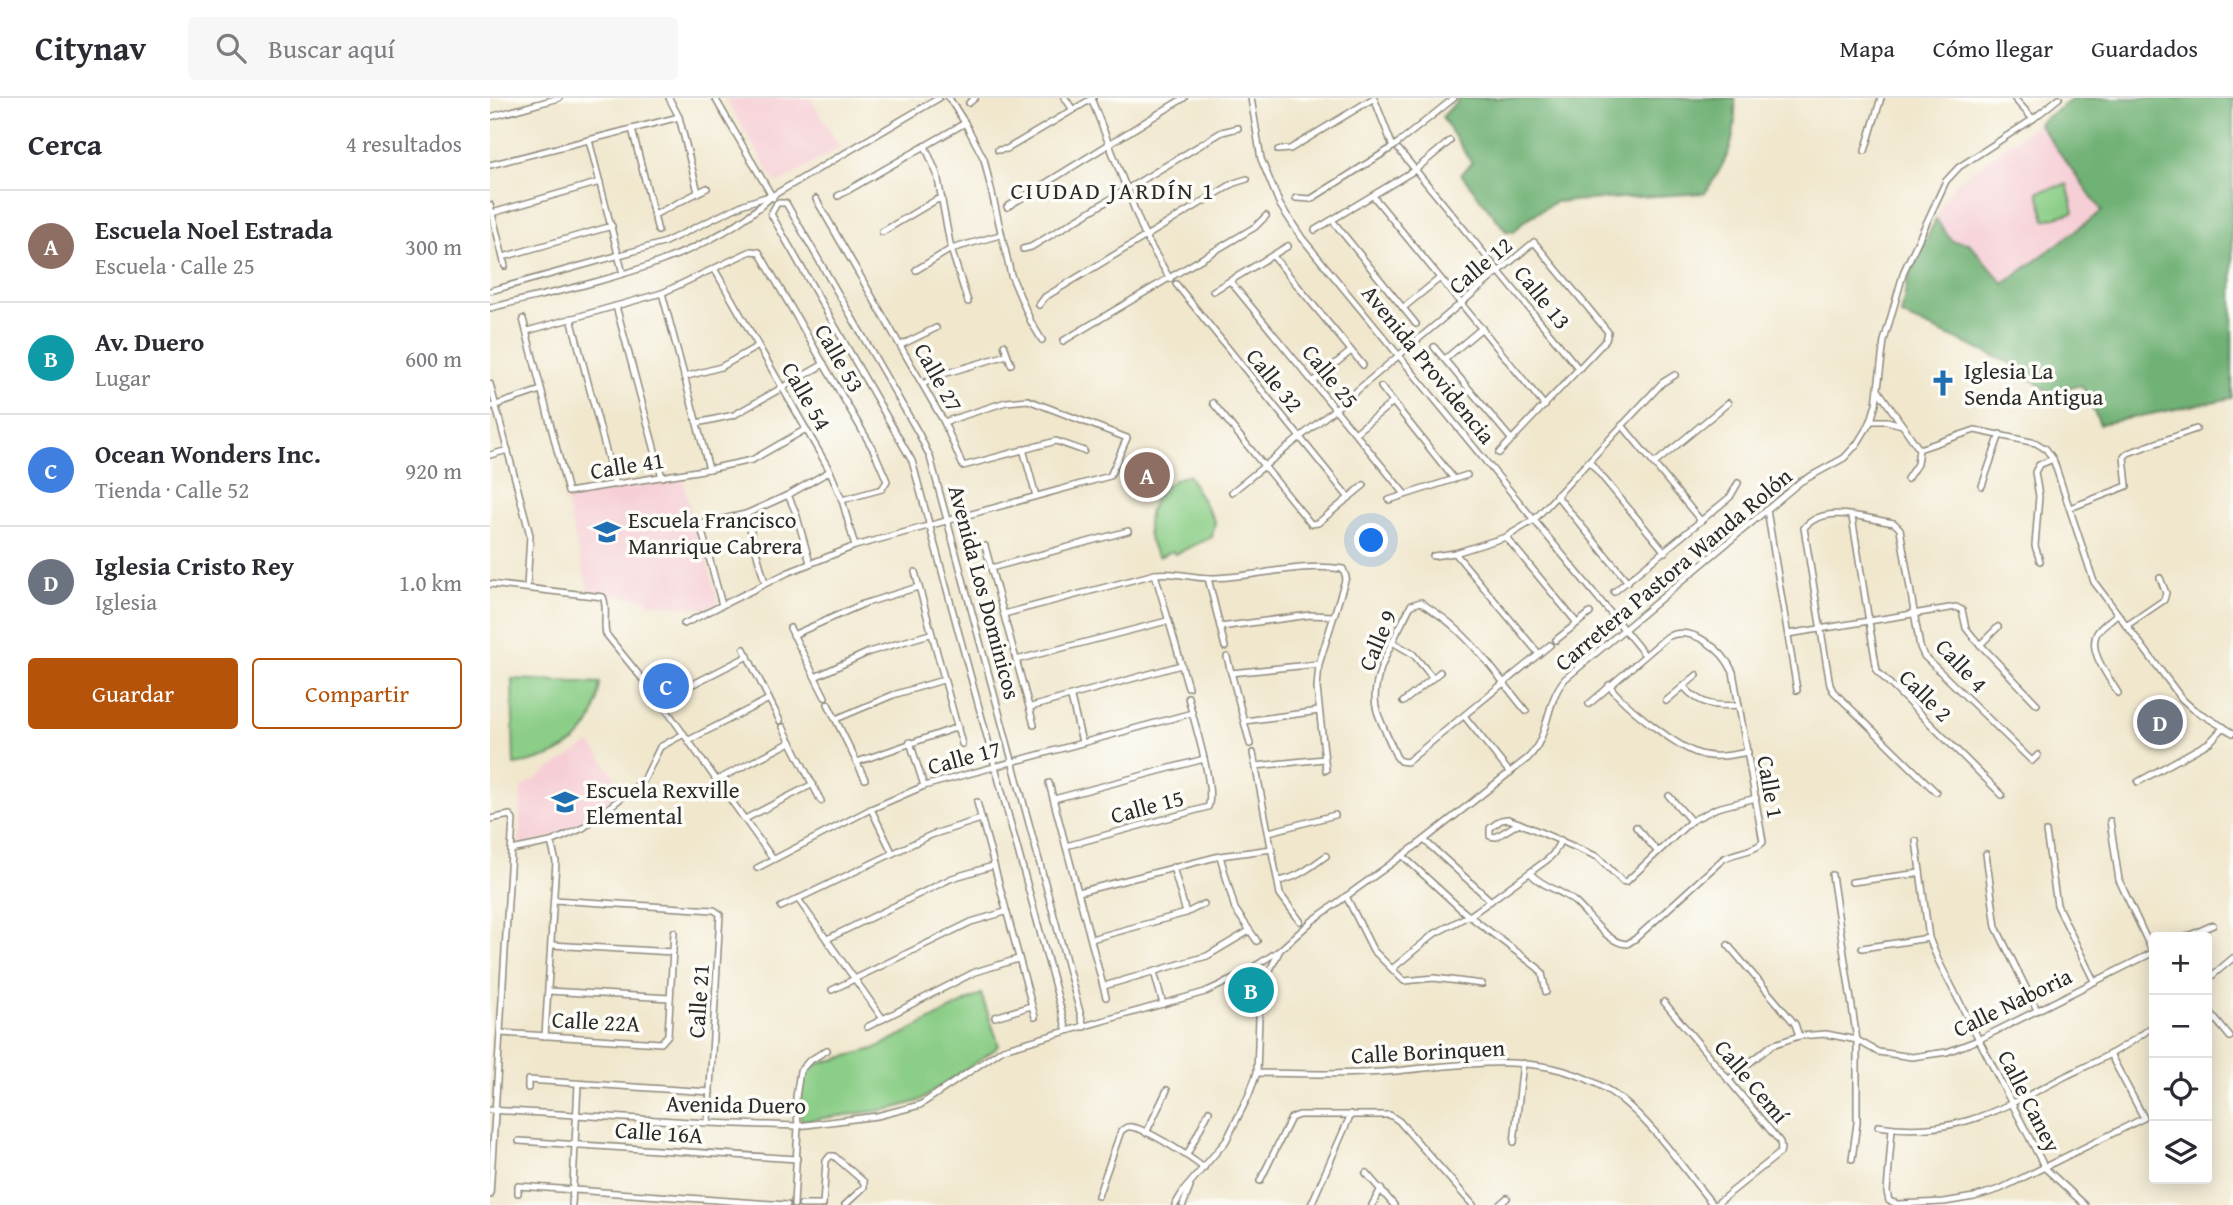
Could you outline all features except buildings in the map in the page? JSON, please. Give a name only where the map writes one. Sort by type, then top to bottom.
[{"type":"street","points":[[490,117],[559,98]]},
{"type":"street","points":[[668,98],[679,117],[698,192]]},
{"type":"street","name":"Avenida Los Dominicos","points":[[715,98],[777,203]]},
{"type":"street","points":[[490,291],[663,243],[744,204],[772,195],[939,98]]},
{"type":"street","points":[[949,98],[984,159],[1011,275],[1031,322],[1042,340]]},
{"type":"street","points":[[969,103],[975,98]]},
{"type":"street","points":[[1065,98],[1073,110]]},
{"type":"street","points":[[998,150],[1007,149],[1092,98],[1144,236],[1170,279]]},
{"type":"street","points":[[1007,207],[1184,98]]},
{"type":"street","name":"Avenida Providencia","points":[[1251,98],[1261,159],[1280,205],[1303,238],[1645,655]]},
{"type":"street","points":[[1278,150],[1290,149],[1374,98],[1393,147]]},
{"type":"street","points":[[1296,198],[1311,199],[1393,147],[1454,98]]},
{"type":"street","points":[[1865,151],[1881,98]]},
{"type":"street","points":[[2014,98],[2033,119]]},
{"type":"street","name":"Carretera Pastora Wanda Rolón","points":[[1175,1205],[1184,1190],[1226,1141],[1257,1073],[1260,990],[1280,950],[1312,921],[1424,841],[1528,758],[1539,745],[1560,684],[1800,482],[1844,458],[1870,425],[1878,390],[1884,341],[1904,271],[1946,181],[1959,167],[2033,119],[2059,98]]},
{"type":"street","points":[[490,165],[679,117]]},
{"type":"street","points":[[838,196],[965,123]]},
{"type":"street","points":[[1023,249],[1031,247],[1222,132],[1238,128]]},
{"type":"street","points":[[632,129],[658,231]]},
{"type":"street","points":[[589,141],[623,274]]},
{"type":"street","points":[[1315,230],[1415,170],[1450,141]]},
{"type":"street","points":[[925,146],[937,174],[951,249],[968,302]]},
{"type":"street","name":"Calle 13","points":[[1399,150],[1579,369]]},
{"type":"street","points":[[1039,305],[1045,297],[1144,236],[1234,183],[1247,179]]},
{"type":"street","points":[[492,213],[600,182]]},
{"type":"street","points":[[654,215],[707,188]]},
{"type":"street","points":[[490,308],[623,274],[673,258],[752,215],[772,195]]},
{"type":"street","points":[[1373,196],[1545,406]]},
{"type":"street","name":"Calle 27","points":[[816,199],[923,383],[944,422],[962,466],[1056,441],[1084,451]]},
{"type":"street","points":[[882,232],[942,199]]},
{"type":"street","name":"Avenida Los Dominicos","points":[[777,203],[786,203],[930,457],[1084,1027]]},
{"type":"street","name":"Avenida Los Dominicos","points":[[777,203],[771,214],[912,461],[1067,1031]]},
{"type":"street","points":[[490,205],[505,266]]},
{"type":"street","points":[[1063,341],[1255,227],[1266,216]]},
{"type":"street","points":[[1332,220],[1416,324]]},
{"type":"street","points":[[503,257],[612,226]]},
{"type":"street","points":[[916,270],[951,249],[1000,235]]},
{"type":"street","name":"Calle 12","points":[[1232,492],[1534,242],[1608,332],[1606,340],[1499,453]]},
{"type":"street","points":[[1213,291],[1288,246]]},
{"type":"street","name":"Calle 53","points":[[715,270],[751,251],[758,252],[874,451],[887,481],[882,489],[842,500]]},
{"type":"street","points":[[1273,256],[1363,365]]},
{"type":"street","points":[[527,331],[662,293],[715,270]]},
{"type":"street","name":"Calle 54","points":[[715,270],[830,471],[842,500],[855,546]]},
{"type":"street","points":[[1403,308],[1440,278]]},
{"type":"street","name":"Calle 25","points":[[1230,281],[1404,493]]},
{"type":"street","name":"Calle 32","points":[[1176,284],[1349,498]]},
{"type":"street","points":[[662,293],[709,469]]},
{"type":"street","points":[[880,308],[888,304]]},
{"type":"street","points":[[616,306],[662,477]]},
{"type":"street","points":[[570,318],[615,485]]},
{"type":"street","name":"Calle 41","points":[[523,319],[568,492],[752,460],[806,429]]},
{"type":"street","points":[[901,345],[936,328]]},
{"type":"street","points":[[1445,359],[1482,328]]},
{"type":"street","points":[[1004,345],[1011,365]]},
{"type":"street","points":[[684,377],[721,367],[758,346]]},
{"type":"street","points":[[1434,346],[1511,439]]},
{"type":"street","points":[[1313,382],[1351,351]]},
{"type":"street","points":[[923,383],[940,375],[1007,355]]},
{"type":"street","points":[[697,423],[734,415],[824,364]]},
{"type":"street","points":[[1433,556],[1455,553],[1506,537],[1534,520],[1662,383],[1675,376]]},
{"type":"street","points":[[490,384],[493,406],[508,450],[530,535],[527,587]]},
{"type":"street","points":[[1381,387],[1454,479]]},
{"type":"street","points":[[493,406],[541,390]]},
{"type":"street","points":[[1878,390],[1919,449],[1917,464],[1907,479]]},
{"type":"street","points":[[684,624],[765,583],[855,546],[1110,476],[1127,438],[1028,400],[1006,402],[944,422]]},
{"type":"street","points":[[1355,433],[1393,402]]},
{"type":"street","points":[[1213,403],[1311,524],[1318,523],[1364,485]]},
{"type":"street","points":[[1654,464],[1728,403]]},
{"type":"street","points":[[1870,425],[1887,421],[1902,425]]},
{"type":"street","points":[[1622,425],[1701,521]]},
{"type":"street","points":[[2070,508],[2127,486],[2124,457],[2128,453],[2196,429]]},
{"type":"street","points":[[1919,449],[1975,430],[2036,443],[2046,449],[2053,458],[2094,582],[2182,699],[2193,709],[2233,733]]},
{"type":"street","points":[[1982,486],[2000,434]]},
{"type":"street","points":[[1023,449],[1036,496]]},
{"type":"street","points":[[490,455],[508,450]]},
{"type":"street","points":[[2040,561],[2035,546],[2039,496],[2035,472],[2039,465],[2053,458]]},
{"type":"street","points":[[1589,461],[1665,552]]},
{"type":"street","points":[[722,605],[700,524],[746,514],[788,495],[830,471]]},
{"type":"street","points":[[1389,500],[1467,475]]},
{"type":"street","points":[[1614,592],[1730,497],[1738,483]]},
{"type":"street","points":[[788,495],[810,563]]},
{"type":"street","points":[[1556,495],[1628,582]]},
{"type":"street","points":[[1767,510],[1797,690]]},
{"type":"street","points":[[1852,517],[1831,513],[1818,516],[1804,528],[1830,685],[1936,792]]},
{"type":"street","points":[[746,514],[765,583]]},
{"type":"street","name":"Calle 4","points":[[1852,517],[1894,523],[1900,529],[1920,647],[1924,656],[2032,761],[2038,755]]},
{"type":"street","name":"Calle 2","points":[[1852,517],[1877,671],[2002,795]]},
{"type":"street","points":[[991,568],[1128,531]]},
{"type":"street","points":[[1506,537],[1577,623]]},
{"type":"street","points":[[985,546],[1034,725]]},
{"type":"street","points":[[1455,553],[1539,654]]},
{"type":"street","points":[[1004,614],[1155,574],[1173,572],[1208,578],[1323,566],[1343,569],[1346,576],[1320,664],[1317,688],[1326,770]]},
{"type":"street","points":[[915,572],[962,744]]},
{"type":"street","points":[[1155,574],[1188,687]]},
{"type":"street","points":[[1208,578],[1225,647]]},
{"type":"street","points":[[2126,626],[2164,600],[2166,593],[2160,578]]},
{"type":"street","points":[[490,584],[603,597],[606,603],[603,624],[606,634],[660,701],[773,859]]},
{"type":"street","points":[[793,635],[863,604],[918,587]]},
{"type":"street","name":"Calle 9","points":[[1526,711],[1503,683],[1451,624],[1421,602],[1411,605],[1377,679],[1374,697],[1377,711],[1398,759],[1403,762],[1410,761],[1465,717],[1503,683],[1550,645]]},
{"type":"street","points":[[1788,634],[1956,607],[1962,610],[1966,628],[1980,645],[2037,704]]},
{"type":"street","points":[[1556,640],[1590,613]]},
{"type":"street","points":[[2117,614],[2098,630],[2093,643],[2095,652],[2118,693]]},
{"type":"street","points":[[1220,627],[1310,615],[1334,616]]},
{"type":"street","points":[[1016,660],[1167,621]]},
{"type":"street","points":[[1980,645],[1998,627]]},
{"type":"street","points":[[790,628],[865,779]]},
{"type":"street","name":"Calle 1","points":[[1530,873],[1540,883],[1571,898],[1613,940],[1627,944],[1723,859],[1761,846],[1763,841],[1733,672],[1730,664],[1698,636],[1675,633],[1645,655],[1589,704]]},
{"type":"street","points":[[815,677],[869,652],[930,634]]},
{"type":"street","points":[[1394,643],[1413,654],[1433,678]]},
{"type":"street","points":[[744,649],[821,801]]},
{"type":"street","points":[[660,701],[748,656]]},
{"type":"street","points":[[1227,657],[1250,744]]},
{"type":"street","points":[[1231,673],[1320,664]]},
{"type":"street","points":[[1031,707],[1071,698],[1181,665]]},
{"type":"street","points":[[1403,702],[1440,672]]},
{"type":"street","points":[[1666,701],[1698,675]]},
{"type":"street","points":[[836,719],[893,695],[943,680]]},
{"type":"street","points":[[1609,685],[1623,701],[1692,751],[1711,756],[1748,752]]},
{"type":"street","points":[[1684,687],[1695,698],[1708,705],[1739,705]]},
{"type":"street","name":"Calle 15","points":[[1066,846],[1208,807],[1211,801],[1204,759],[1188,697]]},
{"type":"street","points":[[1071,698],[1082,742]]},
{"type":"street","points":[[688,740],[769,699]]},
{"type":"street","points":[[1245,721],[1319,711]]},
{"type":"street","name":"Calle 17","points":[[757,868],[871,809],[924,786],[1192,713]]},
{"type":"street","points":[[1465,717],[1510,773]]},
{"type":"street","points":[[857,762],[958,727]]},
{"type":"street","points":[[2138,782],[2210,741],[2224,727]]},
{"type":"street","points":[[511,850],[551,842],[583,828],[644,780],[660,747],[684,734]]},
{"type":"street","points":[[717,780],[791,742]]},
{"type":"street","points":[[910,742],[924,786]]},
{"type":"street","points":[[1253,753],[1280,894],[1292,917],[1300,921]]},
{"type":"street","points":[[1054,800],[1204,759]]},
{"type":"street","points":[[1256,766],[1324,759]]},
{"type":"street","points":[[1049,783],[1106,997]]},
{"type":"street","points":[[745,820],[813,785]]},
{"type":"street","points":[[1669,796],[1691,821]]},
{"type":"street","points":[[1519,823],[1496,837],[1488,835],[1490,828],[1501,820],[1508,819],[1519,823],[1561,840],[1598,857],[1625,882],[1691,821],[1717,808],[1756,799]]},
{"type":"street","points":[[977,802],[1035,1017]]},
{"type":"street","points":[[871,809],[892,852]]},
{"type":"street","points":[[490,819],[510,815],[513,820],[493,1110],[490,1195]]},
{"type":"street","points":[[1269,832],[1335,816]]},
{"type":"street","points":[[781,907],[930,835],[981,819]]},
{"type":"street","points":[[2110,821],[2119,880],[2149,942]]},
{"type":"street","points":[[1636,828],[1658,852]]},
{"type":"street","points":[[2046,832],[2057,905],[2094,981]]},
{"type":"street","points":[[1392,969],[1434,934],[1469,916],[1530,873],[1553,854],[1561,840]]},
{"type":"street","points":[[1424,841],[1491,901]]},
{"type":"street","name":"Calle Caney","points":[[1916,841],[1929,938],[1937,960],[2045,1168],[2085,1205]]},
{"type":"street","points":[[545,1036],[556,862],[551,842]]},
{"type":"street","points":[[1079,892],[1220,856],[1272,849]]},
{"type":"street","points":[[1986,854],[1996,927],[2037,1010]]},
{"type":"street","points":[[1220,856],[1235,909],[1257,941]]},
{"type":"street","points":[[1278,881],[1301,874],[1326,856]]},
{"type":"street","points":[[1403,856],[1464,912],[1538,968],[1542,973],[1546,992]]},
{"type":"street","points":[[827,939],[952,878],[993,866]]},
{"type":"street","points":[[1173,867],[1186,913]]},
{"type":"street","points":[[1852,882],[1920,873]]},
{"type":"street","points":[[1832,875],[1857,1040],[1857,1123],[1852,1159]]},
{"type":"street","points":[[1346,895],[1366,940],[1405,982],[1434,978],[1482,984]]},
{"type":"street","points":[[798,899],[883,1019]]},
{"type":"street","name":"Calle 21","points":[[554,900],[714,909],[720,914],[708,1124]]},
{"type":"street","points":[[1091,939],[1186,913],[1204,904]]},
{"type":"street","points":[[832,990],[971,922],[1005,912]]},
{"type":"street","points":[[2197,932],[2213,925]]},
{"type":"street","points":[[1104,986],[1207,956],[1249,931]]},
{"type":"street","name":"Calle 22A","points":[[500,1033],[661,1043],[668,1035],[674,932]]},
{"type":"street","points":[[1862,948],[1929,938]]},
{"type":"street","points":[[551,945],[673,953]]},
{"type":"street","points":[[1728,945],[1795,1024],[1799,1035]]},
{"type":"street","name":"Avenida Duero","points":[[493,1110],[708,1124],[798,1126],[877,1116],[920,1105],[1003,1049],[1205,992],[1238,977],[1280,950]]},
{"type":"street","name":"Calle Naboria","points":[[1728,1080],[1772,1045],[1799,1035],[1826,1034],[1857,1040],[1878,1052],[1912,1057],[1947,1052],[1978,1040],[2149,954]]},
{"type":"street","points":[[2212,976],[2233,958]]},
{"type":"street","points":[[867,1027],[975,972],[1018,959]]},
{"type":"street","points":[[1154,972],[1163,1004]]},
{"type":"street","points":[[1238,977],[1253,980],[1260,990]]},
{"type":"street","points":[[548,991],[670,998]]},
{"type":"street","name":"Calle Cemí","points":[[1664,1002],[1780,1142],[1782,1148],[1780,1153],[1714,1205]]},
{"type":"street","points":[[995,1017],[1031,1006]]},
{"type":"street","points":[[2212,1015],[2230,1037]]},
{"type":"street","points":[[1878,1126],[1917,1130],[1952,1126],[1980,1118],[2109,1054],[2149,1029]]},
{"type":"street","points":[[794,1205],[798,1126],[796,1097],[800,1071],[809,1061],[827,1051]]},
{"type":"street","points":[[1892,1128],[1887,1192],[1889,1201],[1898,1204],[1944,1202],[2000,1189],[2144,1118],[2109,1054]]},
{"type":"street","name":"Calle Borinquen","points":[[1257,1073],[1395,1071],[1482,1061],[1523,1063],[1568,1072],[1601,1086],[1638,1115],[1714,1205]]},
{"type":"street","points":[[1514,1142],[1523,1063]]},
{"type":"street","points":[[527,1088],[528,1080],[710,1092]]},
{"type":"street","points":[[572,1205],[578,1084]]},
{"type":"street","points":[[1146,1133],[1167,1090]]},
{"type":"street","points":[[1187,1155],[1209,1111]]},
{"type":"street","points":[[1311,1205],[1351,1114]]},
{"type":"street","points":[[1259,1181],[1291,1118],[1299,1115],[1351,1114],[1395,1117],[1473,1205]]},
{"type":"street","points":[[1098,1196],[1121,1131],[1131,1127],[1187,1155],[1204,1168]]},
{"type":"street","name":"Calle 16A","points":[[519,1141],[797,1159]]},
{"type":"street","points":[[801,1205],[821,1205],[827,1158],[834,1156],[864,1182],[864,1187],[845,1205]]},
{"type":"street","points":[[1366,1173],[1394,1205]]},
{"type":"street","name":"Carretera Pastora Wanda Rolón","points":[[1183,1205],[1193,1181]]},
{"type":"street","points":[[518,1193],[518,1186],[787,1205]]},
{"type":"street","points":[[1372,1205],[1381,1189]]},
{"type":"street","points":[[1499,1205],[1507,1198]]},
{"type":"shaded area","points":[[725,98],[810,98],[840,147],[781,182],[775,182]]},
{"type":"shaded area","points":[[2038,123],[2102,211],[2004,284],[1969,243],[1952,241],[1936,219],[1944,200],[1956,183]]},
{"type":"shaded area","points":[[683,479],[718,602],[710,609],[648,603],[647,599],[589,593],[565,498]]},
{"type":"shaded area","name":"Escuela Rexville Elemental","points":[[590,743],[625,790],[596,813],[570,828],[549,838],[519,845],[521,788]]},
{"type":"green space","points":[[1460,98],[1735,98],[1735,126],[1726,159],[1705,193],[1555,202],[1524,221],[1514,232],[1506,231],[1461,174],[1472,163],[1442,117]]},
{"type":"green space","points":[[2074,98],[2233,98],[2232,398],[2100,424],[2081,385],[2051,394],[2010,363],[1901,315],[1908,277],[1936,219],[1952,241],[1969,243],[2004,284],[2102,211],[2038,123]]},
{"type":"green space","points":[[2067,184],[2074,212],[2045,220],[2038,192]]},
{"type":"green space","points":[[1188,475],[1215,522],[1212,537],[1175,554],[1172,551],[1159,557],[1149,538],[1152,506],[1164,488]]},
{"type":"green space","points":[[512,679],[600,683],[596,707],[585,731],[568,746],[548,757],[514,765]]},
{"type":"green space","points":[[981,994],[999,1045],[994,1050],[919,1101],[891,1109],[801,1121],[800,1100],[804,1076],[814,1065],[874,1049]]},
{"type":"place","name":"Iglesia La Senda Antigua","points":[[1943,383]]},
{"type":"place","name":"Escuela Noel Estrada","points":[[1147,475]]},
{"type":"place","name":"Escuela Francisco Manrique Cabrera","points":[[607,532]]},
{"type":"place","name":"Ocean Wonders Inc.","points":[[666,686]]},
{"type":"place","name":"Iglesia Cristo Rey","points":[[2160,722]]},
{"type":"place","name":"Escuela Rexville Elemental","points":[[565,802]]},
{"type":"place","name":"Av. Duero","points":[[1251,990]]},
{"type":"district","name":"CIUDAD JARDÍN 1","points":[[1113,190]]}]
